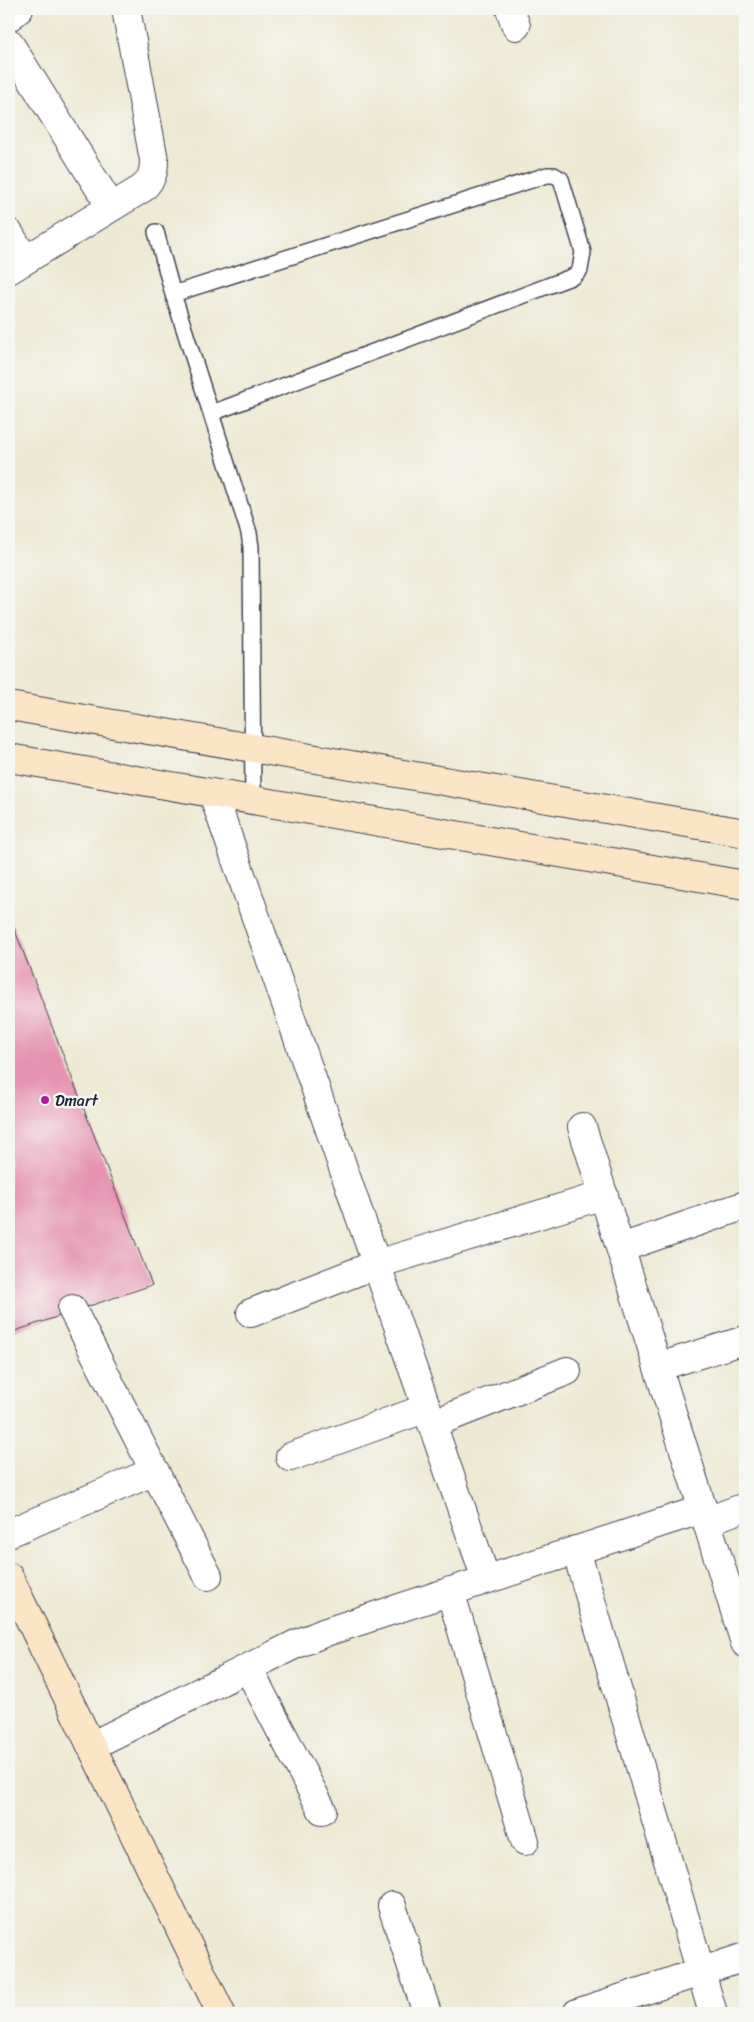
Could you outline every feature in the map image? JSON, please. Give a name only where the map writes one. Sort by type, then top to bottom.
[{"type":"street","points":[[9,232],[17,265],[143,188],[151,180],[154,171],[154,160],[126,9]]},
{"type":"street","points":[[9,43],[111,207]]},
{"type":"street","points":[[9,706],[745,830]]},
{"type":"street","points":[[9,758],[745,885]]},
{"type":"street","points":[[213,794],[486,1579]]},
{"type":"street","points":[[582,1127],[745,1643]]},
{"type":"street","points":[[251,1313],[377,1264],[604,1195]]},
{"type":"street","points":[[621,1248],[743,1206]]},
{"type":"street","points":[[72,1308],[208,1576]]},
{"type":"street","points":[[658,1367],[745,1340]]},
{"type":"street","points":[[290,1457],[429,1416],[567,1371]]},
{"type":"street","points":[[9,1533],[155,1471]]},
{"type":"street","points":[[91,1746],[294,1645],[326,1632],[576,1550],[705,1515],[745,1507]]},
{"type":"street","points":[[576,1550],[712,2013]]},
{"type":"street","points":[[9,1577],[221,2013]]},
{"type":"street","points":[[450,1591],[525,1841]]},
{"type":"street","points":[[248,1668],[322,1810]]},
{"type":"street","points":[[392,1906],[427,2013]]},
{"type":"street","points":[[577,2013],[745,1958]]},
{"type":"lane","points":[[173,294],[546,175],[554,175],[561,179],[583,252],[580,270],[574,276],[212,413]]},
{"type":"lane","points":[[156,232],[173,294],[249,533],[253,801]]},
{"type":"building","name":"Dmart","points":[[9,915],[152,1285],[9,1333]]},
{"type":"place","name":"Dmart","points":[[45,1100]]}]
